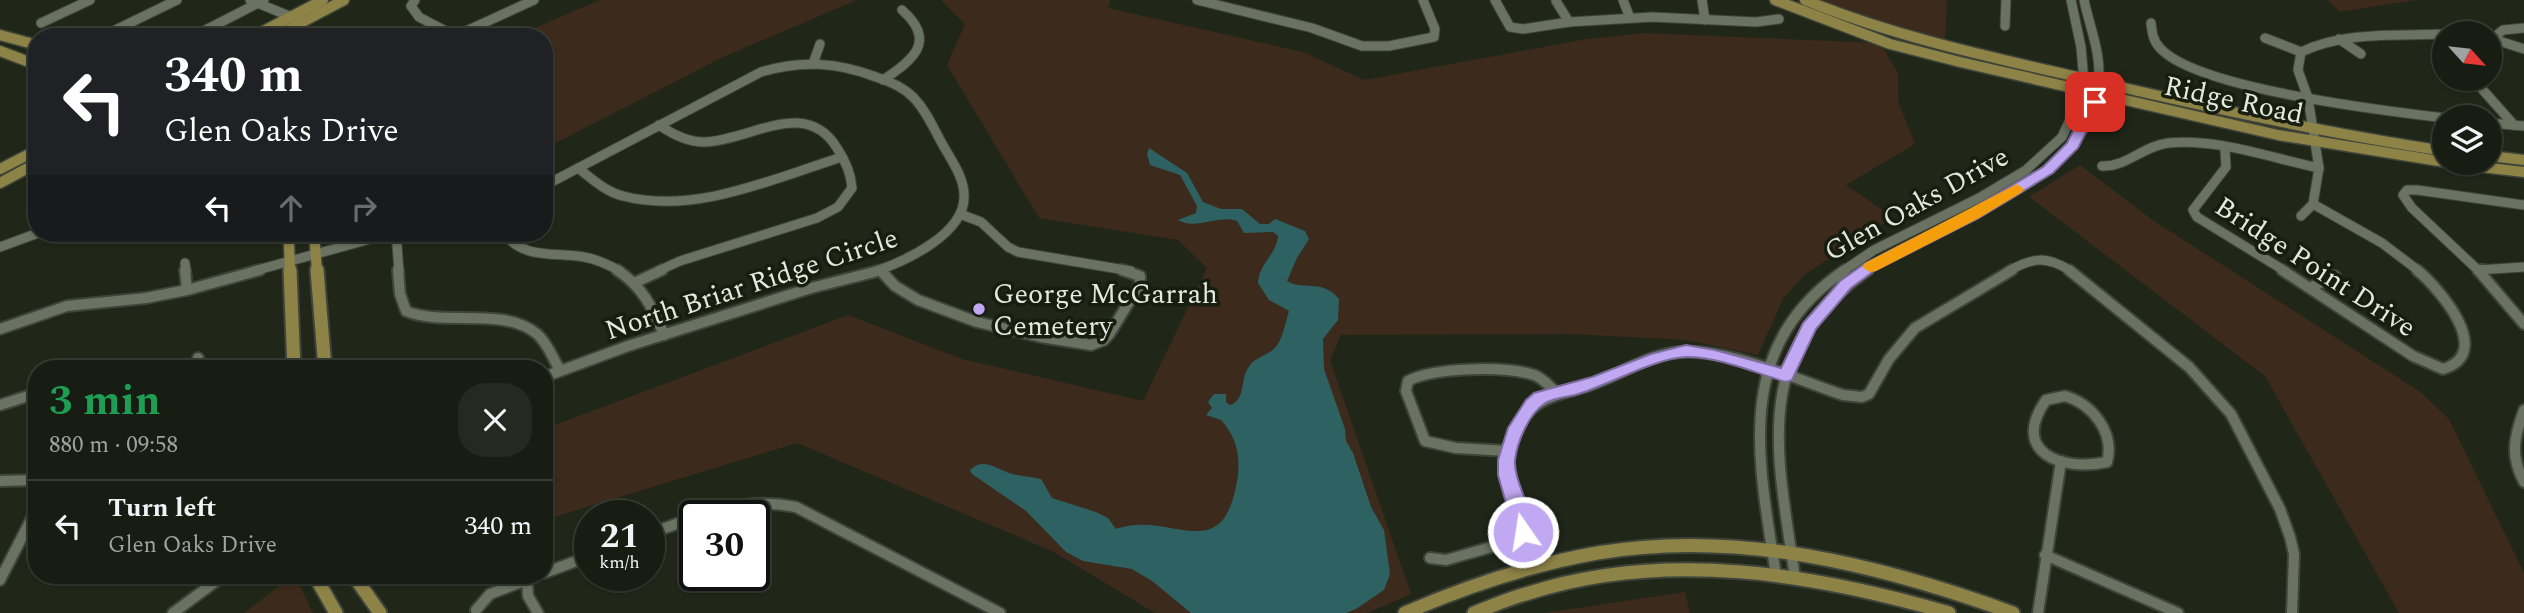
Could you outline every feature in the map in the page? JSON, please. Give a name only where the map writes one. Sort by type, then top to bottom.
[{"type":"main road","points":[[269,28],[323,0]]},
{"type":"main road","points":[[291,28],[344,0]]},
{"type":"main road","name":"Ridge Road","points":[[1775,0],[1890,44],[2313,130],[2432,149]]},
{"type":"main road","name":"Ridge Road","points":[[1805,0],[1961,57]]},
{"type":"main road","points":[[0,35],[28,43]]},
{"type":"main road","points":[[0,51],[28,62]]},
{"type":"main road","name":"Ridge Road","points":[[2098,88],[2317,142],[2432,161]]},
{"type":"main road","points":[[0,169],[28,155]]},
{"type":"main road","points":[[2502,157],[2524,160]]},
{"type":"main road","points":[[0,183],[28,168]]},
{"type":"main road","name":"Ridge Road","points":[[2502,169],[2524,172]]},
{"type":"main road","points":[[286,242],[294,360]]},
{"type":"main road","points":[[315,242],[324,360]]},
{"type":"main road","points":[[1405,613],[1492,579],[1541,564],[1639,548],[1689,546],[1772,550],[1858,565],[1936,585],[2013,613]]},
{"type":"main road","points":[[1474,613],[1542,589],[1630,574],[1695,570],[1776,575],[1853,587],[1949,613]]},
{"type":"main road","points":[[319,584],[335,613]]},
{"type":"main road","points":[[360,584],[380,613]]},
{"type":"street","points":[[41,23],[90,0]]},
{"type":"street","points":[[119,28],[177,0]]},
{"type":"street","points":[[415,0],[411,6],[415,14],[440,28]]},
{"type":"street","points":[[472,28],[534,0]]},
{"type":"street","points":[[1197,0],[1312,28],[1362,46],[1389,46],[1434,37],[1435,29],[1423,0]]},
{"type":"street","points":[[1495,0],[1510,27],[1515,29],[1630,18],[1765,22],[1779,19]]},
{"type":"street","points":[[1623,0],[1630,18]]},
{"type":"street","points":[[1702,0],[1705,20]]},
{"type":"street","points":[[2005,26],[2006,0]]},
{"type":"street","name":"Glen Oaks Drive","points":[[1776,575],[1758,435],[1767,370],[1796,313],[1837,272],[1879,246],[2015,177],[2057,143],[2073,119],[2083,85],[2082,53],[2070,0]]},
{"type":"street","name":"Glen Oaks Drive","points":[[1795,578],[1777,430],[1779,405],[1786,376],[1809,327],[1827,302],[1869,268],[1973,215],[2048,170],[2073,145],[2090,116],[2098,88],[2096,56],[2084,0]]},
{"type":"street","points":[[208,28],[257,1],[303,22]]},
{"type":"street","points":[[1556,1],[1569,22]]},
{"type":"street","points":[[883,80],[906,64],[920,42],[918,26],[902,10]]},
{"type":"street","points":[[2151,23],[2152,38],[2157,46],[2181,63],[2214,76],[2308,98],[2432,116]]},
{"type":"street","points":[[2502,31],[2524,27]]},
{"type":"street","points":[[2301,216],[2313,204],[2319,169],[2317,142],[2308,98],[2298,70],[2301,52],[2312,45],[2339,39],[2382,34],[2432,34]]},
{"type":"street","points":[[2265,38],[2301,52]]},
{"type":"street","points":[[2339,39],[2361,54]]},
{"type":"street","points":[[2502,41],[2524,49]]},
{"type":"street","points":[[814,61],[820,44]]},
{"type":"street","points":[[553,181],[754,74],[785,64],[814,61],[852,68],[902,88],[914,98],[961,175],[965,190],[960,214],[981,222],[1008,247],[1018,252],[1130,271],[1140,276],[1140,284],[1110,333],[1104,340],[1091,345],[991,325],[950,313],[901,292],[880,271]]},
{"type":"street","points":[[2484,91],[2519,126]]},
{"type":"street","points":[[634,283],[680,261],[830,213],[843,203],[852,188],[842,157],[828,132],[801,122],[706,142],[681,138],[659,125]]},
{"type":"street","points":[[2102,166],[2122,165],[2145,148],[2183,143],[2319,169]]},
{"type":"street","name":"Bridge Point Drive","points":[[2225,150],[2226,167],[2195,206],[2194,214],[2312,287],[2413,356],[2443,369],[2454,365],[2462,352],[2464,333],[2455,310],[2393,249],[2361,227],[2313,204]]},
{"type":"street","points":[[578,168],[618,194],[639,200],[674,202],[711,195],[842,157]]},
{"type":"street","points":[[2015,177],[2026,183]]},
{"type":"street","points":[[2524,205],[2407,190],[2403,195],[2406,201],[2478,270],[2524,324]]},
{"type":"street","name":"North Briar Ridge Circle","points":[[553,373],[811,288],[902,263],[926,249],[960,214]]},
{"type":"street","points":[[0,247],[28,237]]},
{"type":"street","points":[[0,329],[67,306],[146,298],[187,290],[361,242]]},
{"type":"street","points":[[395,242],[400,294],[406,311],[418,316],[470,317],[523,324],[539,335],[560,370]]},
{"type":"street","points":[[509,242],[519,248],[596,260],[634,283],[653,309],[664,335]]},
{"type":"street","points":[[1430,558],[1446,560],[1516,540],[1521,536],[1522,520],[1507,475],[1508,451],[1514,432],[1532,405],[1540,398],[1597,383],[1657,358],[1686,351],[1767,370],[1853,397],[1869,394],[1904,339],[1930,316],[2026,261],[2038,258],[2057,262],[2189,367],[2231,414],[2280,509],[2290,537],[2294,554],[2292,613]]},
{"type":"street","points":[[185,263],[187,290]]},
{"type":"street","points":[[2478,270],[2524,267]]},
{"type":"street","points":[[2312,287],[2335,276]]},
{"type":"street","points":[[1508,451],[1456,448],[1425,441],[1405,387],[1410,378],[1430,374],[1522,373],[1539,377],[1556,392]]},
{"type":"street","points":[[0,405],[28,396]]},
{"type":"street","points":[[2059,396],[2075,399],[2089,407],[2099,421],[2110,453],[2107,462],[2096,465],[2061,461],[2040,449],[2029,429],[2040,406],[2046,400],[2059,396]]},
{"type":"street","points":[[2524,410],[2512,443],[2513,457],[2524,482]]},
{"type":"street","points":[[2038,613],[2061,461]]},
{"type":"street","points":[[0,481],[28,480]]},
{"type":"street","points":[[770,502],[796,507],[1000,613]]},
{"type":"street","points":[[0,580],[28,526]]},
{"type":"street","points":[[2045,555],[2178,613]]},
{"type":"street","points":[[553,570],[574,562]]},
{"type":"street","points":[[173,613],[212,584]]},
{"type":"street","points":[[476,610],[490,594],[516,584]]},
{"type":"street","points":[[531,584],[528,596],[538,613]]},
{"type":"shaded area","points":[[600,0],[857,0],[723,57],[553,144],[553,28],[535,28]]},
{"type":"shaded area","points":[[941,0],[1110,0],[1108,8],[1303,52],[1364,80],[1587,39],[1645,33],[1880,43],[1898,73],[1898,101],[1915,144],[1846,185],[1893,217],[1804,275],[1783,299],[1758,355],[1686,340],[1571,334],[1341,335],[1330,360],[1411,594],[1367,613],[1155,613],[1052,551],[797,443],[610,500],[574,500],[574,511],[553,517],[553,426],[848,315],[962,359],[1143,401],[1207,268],[1178,240],[1039,218],[947,65],[965,24]]},
{"type":"shaded area","points":[[1823,0],[1947,0],[1945,40],[1858,15]]},
{"type":"shaded area","points":[[2328,0],[2416,0],[2340,12]]},
{"type":"shaded area","points":[[2080,165],[2154,221],[2419,391],[2449,419],[2524,573],[2524,613],[2399,613],[2265,376],[2029,197]]},
{"type":"shaded area","points":[[282,584],[299,584],[313,613],[244,613]]},
{"type":"shaded area","points":[[1685,592],[1690,613],[1544,613]]},
{"type":"water","points":[[1149,148],[1187,173],[1203,202],[1221,209],[1242,209],[1260,224],[1269,224],[1275,219],[1305,231],[1309,239],[1287,281],[1326,289],[1339,299],[1338,320],[1323,339],[1324,369],[1345,429],[1346,441],[1353,453],[1371,507],[1384,530],[1390,574],[1384,590],[1356,609],[1346,613],[1191,613],[1152,581],[1132,569],[1083,561],[1066,552],[1026,511],[970,470],[986,464],[1012,474],[1041,479],[1052,498],[1096,512],[1108,518],[1116,529],[1136,525],[1207,530],[1220,523],[1230,508],[1237,481],[1238,456],[1231,433],[1221,420],[1206,415],[1212,408],[1208,402],[1214,394],[1226,394],[1226,402],[1230,405],[1235,402],[1241,394],[1250,365],[1272,351],[1280,341],[1289,311],[1269,300],[1258,283],[1261,270],[1277,243],[1278,236],[1273,232],[1244,233],[1237,221],[1230,219],[1192,224],[1178,220],[1196,213],[1197,206],[1180,175],[1150,165],[1147,154]]},
{"type":"slow traffic","points":[[1870,267],[1973,215],[2017,189]]},
{"type":"place","name":"George McGarrah Cemetery","points":[[979,309]]},
{"type":"route","points":[[1523,532],[1522,520],[1507,475],[1506,460],[1514,432],[1532,405],[1540,398],[1597,383],[1642,363],[1686,351],[1715,356],[1786,376],[1798,345],[1809,327],[1827,302],[1846,284],[1869,268],[1973,215],[2048,170],[2073,145],[2095,102]]}]
